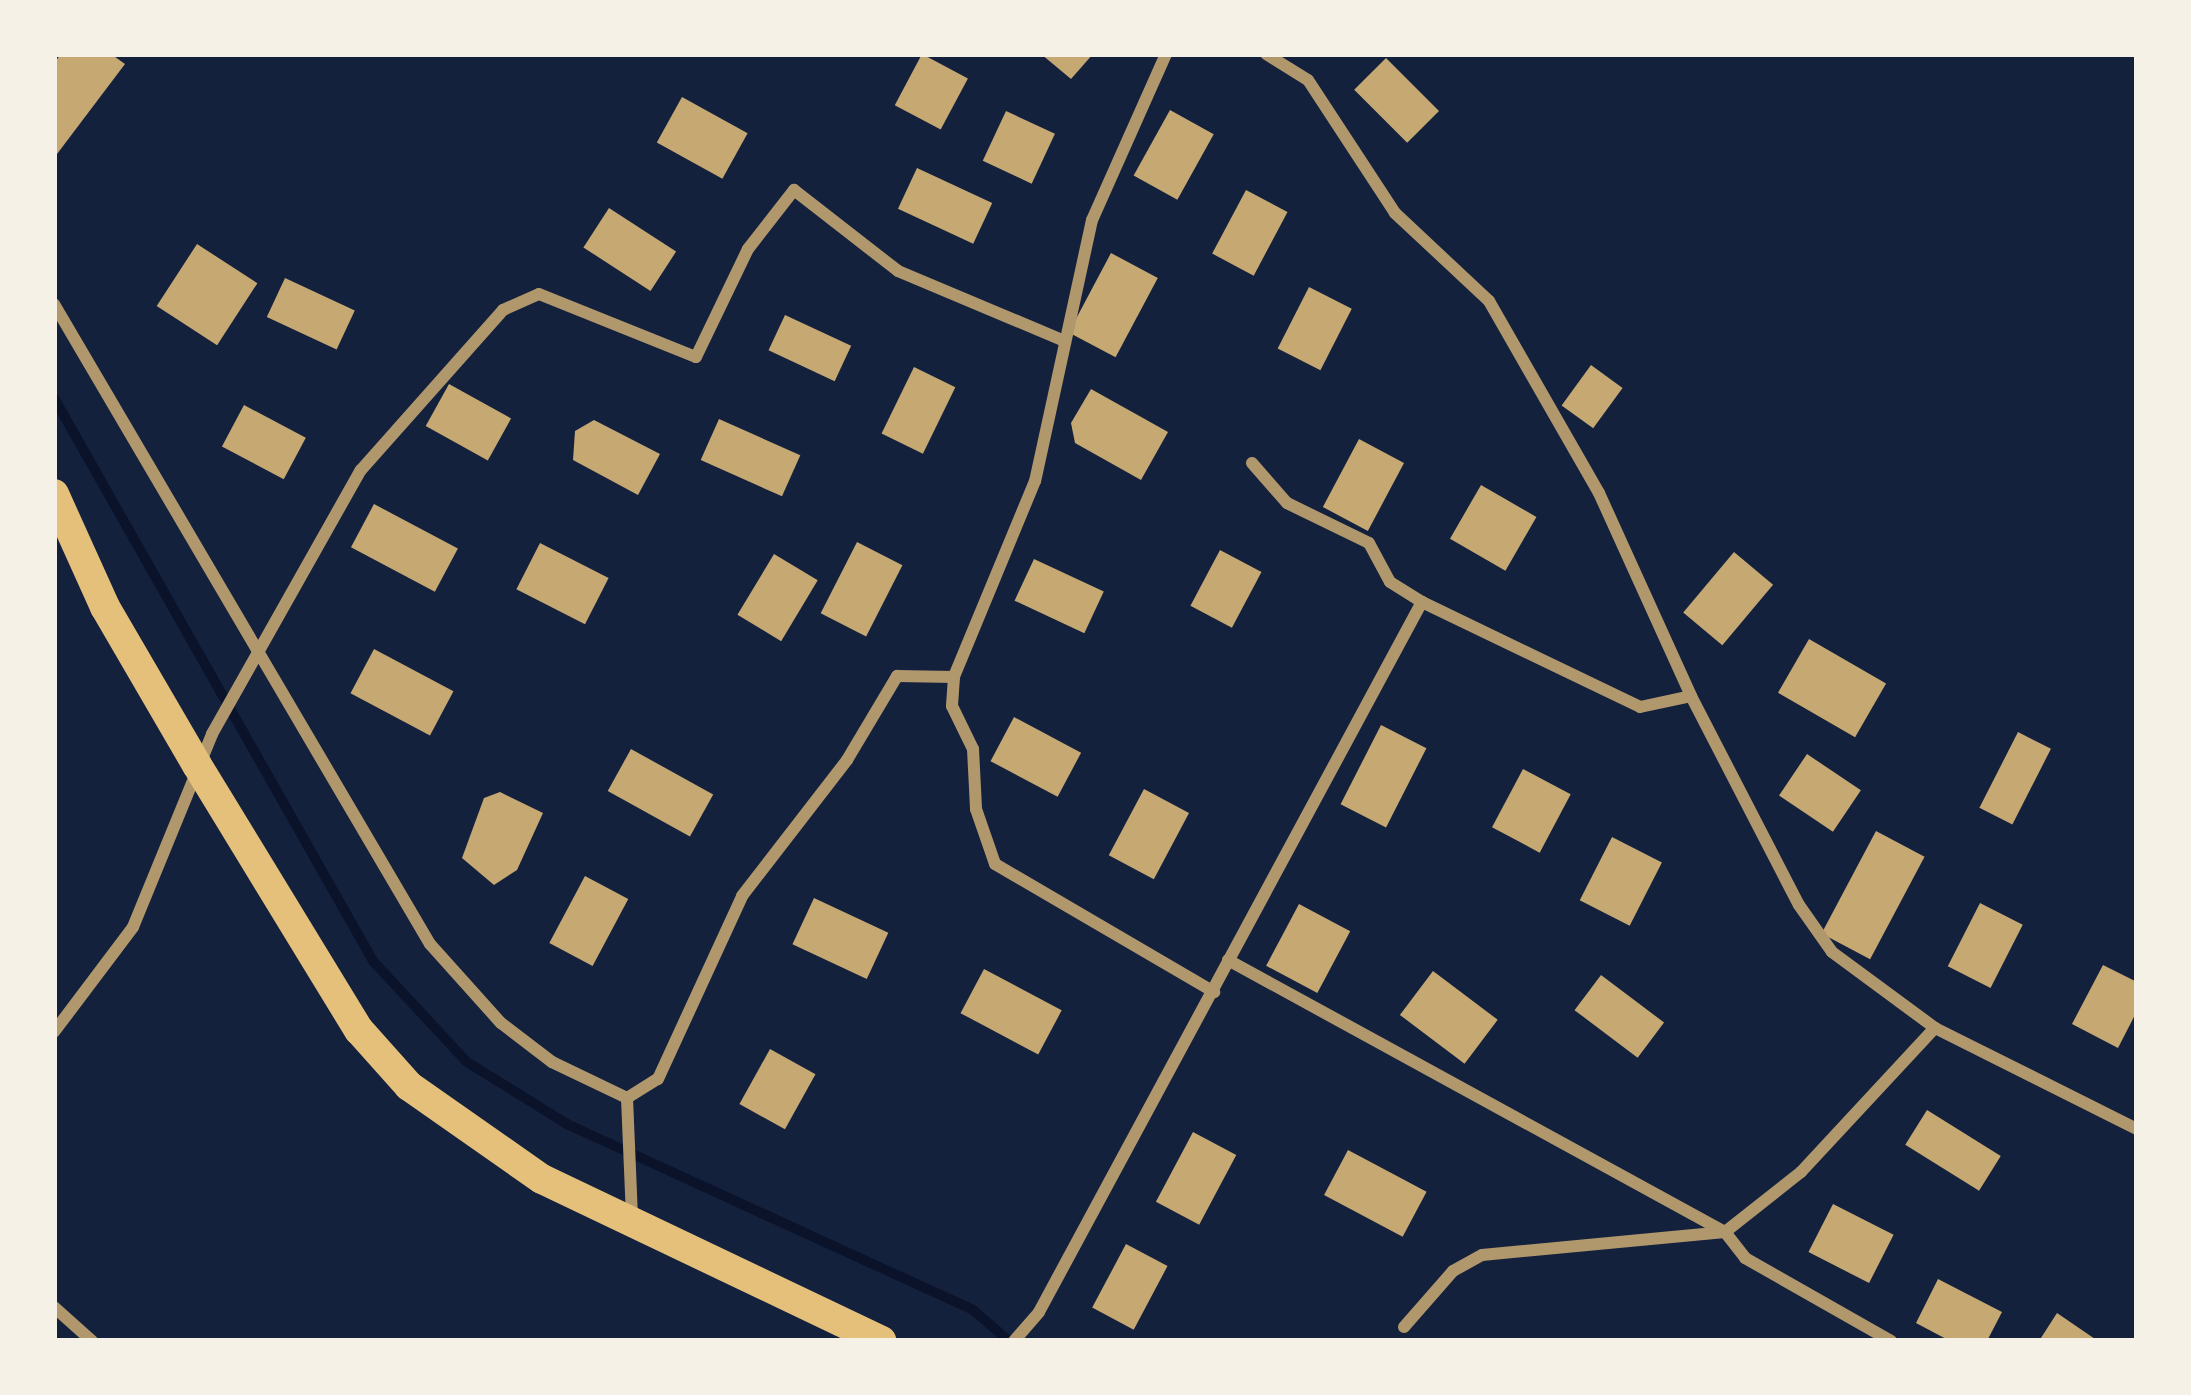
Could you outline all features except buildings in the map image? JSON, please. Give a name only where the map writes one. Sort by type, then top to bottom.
[{"type":"main road","points":[[54,494],[105,607],[196,765],[359,1030],[409,1086],[467,1134],[632,1223],[881,1341]]},
{"type":"street","points":[[1166,54],[1116,153],[1062,340],[1035,482],[954,677],[952,706],[973,749],[976,809],[995,863],[1214,992]]},
{"type":"street","points":[[1266,54],[1308,80],[1396,213],[1489,301],[1599,493],[1690,696],[1799,904],[1832,952],[1935,1028],[2137,1130]]},
{"type":"street","points":[[54,1032],[133,927],[196,765],[258,645],[361,470],[502,310],[539,295],[696,357],[748,249],[794,190],[898,271],[1062,340]]},
{"type":"street","points":[[54,304],[430,944],[518,1036],[552,1063],[627,1098]]},
{"type":"street","points":[[1252,463],[1287,503],[1369,544],[1390,582],[1422,602],[1640,707],[1690,696]]},
{"type":"street","points":[[1014,1341],[1039,1312],[1422,602]]},
{"type":"street","points":[[627,1098],[658,1079],[742,896],[847,760],[897,676],[954,677]]},
{"type":"street","points":[[1228,960],[1725,1232],[1745,1258],[1892,1341]]},
{"type":"street","points":[[1404,1327],[1453,1271],[1482,1255],[1725,1232],[1801,1172],[1935,1028]]},
{"type":"street","points":[[627,1098],[632,1223]]},
{"type":"street","points":[[54,1307],[92,1341]]},
{"type":"waterway","points":[[54,398],[373,961],[467,1062],[567,1124],[973,1310],[1009,1341]]}]
